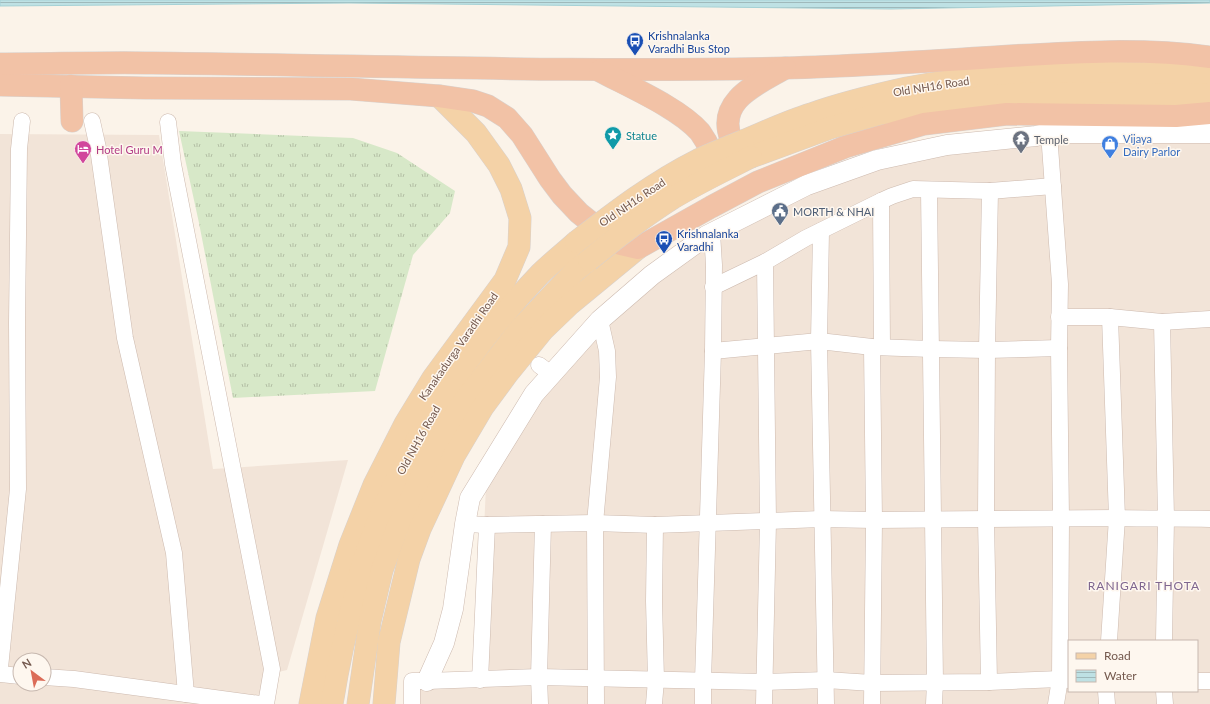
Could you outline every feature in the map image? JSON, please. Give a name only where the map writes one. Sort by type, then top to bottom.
[{"type":"highway","points":[[0,64],[153,63],[597,69],[785,68],[1105,52],[1176,52],[1210,57]]},
{"type":"highway","points":[[472,101],[478,68]]},
{"type":"highway","points":[[758,182],[747,169],[731,137],[728,122],[730,110],[735,102],[745,92],[785,68]]},
{"type":"highway","points":[[597,69],[662,104],[681,116],[699,132],[706,142],[715,165],[717,189],[711,207]]},
{"type":"highway","points":[[0,85],[153,88],[351,89],[439,96],[472,101],[488,106],[507,118],[522,134],[562,195],[579,213],[604,233],[621,244],[638,248],[758,182],[845,147],[924,124],[1007,114],[1176,116],[1210,113]]},
{"type":"highway","points":[[70,86],[82,121]]},
{"type":"main road","name":"Old NH16 Road","points":[[358,704],[370,621],[382,570],[397,529],[424,470],[459,408],[519,330],[576,270],[621,234],[673,198],[703,181],[747,149],[810,114],[863,99],[908,88],[960,80],[1050,73],[1210,74]]},
{"type":"main road","name":"Old NH16 Road","points":[[332,704],[348,619],[365,557],[388,498],[406,460],[448,388],[497,323],[541,274],[576,242],[616,210],[646,190],[697,160],[747,149],[879,114],[944,102],[1036,93],[1210,94]]},
{"type":"main road","name":"Kanakadurga Varadhi Road","points":[[310,704],[327,618],[350,545],[374,485],[409,418],[433,378],[505,280],[519,247],[520,218],[511,189],[499,165],[476,133],[439,96]]},
{"type":"main road","points":[[384,704],[389,642],[409,559],[420,529],[454,456],[483,407],[508,373],[544,330],[570,304],[638,248]]},
{"type":"street","points":[[0,668],[6,550],[18,489],[17,323],[19,149],[22,121]]},
{"type":"street","points":[[82,121],[98,148],[125,338],[174,553],[186,694]]},
{"type":"street","points":[[168,122],[174,164],[272,669],[266,704]]},
{"type":"street","points":[[427,681],[444,643],[453,609],[470,498],[534,394],[545,369],[652,275],[712,233],[807,185],[877,160],[947,145],[1036,136],[1049,133],[1210,133]]},
{"type":"street","points":[[1049,133],[1060,284],[1059,348],[1061,519],[1065,679],[1056,704]]},
{"type":"street","points":[[713,287],[765,262],[821,231],[892,196],[913,190],[990,191],[1053,186]]},
{"type":"street","points":[[929,190],[932,349],[934,704]]},
{"type":"street","points":[[988,682],[986,350],[990,191]]},
{"type":"street","points":[[872,704],[877,347],[881,201]]},
{"type":"street","points":[[821,231],[819,341],[821,519],[826,704]]},
{"type":"street","points":[[703,704],[713,352],[712,233]]},
{"type":"street","points":[[764,704],[768,522],[765,262]]},
{"type":"street","points":[[1059,317],[1110,317],[1162,322],[1210,319]]},
{"type":"street","points":[[1109,640],[1117,518],[1110,317]]},
{"type":"street","points":[[596,704],[595,523],[608,377],[607,350],[600,320]]},
{"type":"street","points":[[1162,322],[1166,518],[1164,640]]},
{"type":"street","points":[[713,352],[819,341],[877,347],[932,349],[986,350],[1059,348]]},
{"type":"street","points":[[465,524],[487,526],[595,523],[655,525],[821,519],[1210,519]]},
{"type":"street","points":[[540,704],[539,677],[543,524]]},
{"type":"street","points":[[654,704],[656,680],[654,601],[655,525]]},
{"type":"street","points":[[480,680],[487,526]]},
{"type":"street","points":[[0,674],[12,675]]},
{"type":"street","points":[[412,704],[412,681],[539,677],[703,682],[826,680],[872,683],[988,682],[1065,679]]},
{"type":"street","points":[[52,678],[74,679],[260,704]]},
{"type":"street","points":[[1198,681],[1210,681]]},
{"type":"street","points":[[1106,692],[1106,704]]},
{"type":"street","points":[[1164,692],[1165,704]]},
{"type":"shaded area","points":[[0,134],[159,135],[213,469],[348,460],[287,670],[266,675],[261,704],[0,704]]},
{"type":"shaded area","points":[[1084,139],[1210,140],[1210,704],[414,704],[415,678],[477,682],[486,486],[557,377],[659,271],[771,208],[913,152]]},
{"type":"green space","points":[[179,131],[353,138],[397,153],[455,191],[450,213],[413,255],[375,391],[233,398],[199,223]]},
{"type":"water","points":[[0,0],[1210,0],[1210,3],[891,9],[349,3],[0,6]]},
{"type":"place","name":"Krishnalanka Varadhi Bus Stop","points":[[635,56]]},
{"type":"place","name":"Statue","points":[[613,150]]},
{"type":"place","name":"Temple","points":[[1021,154]]},
{"type":"place","name":"Vijaya Dairy Parlor","points":[[1110,159]]},
{"type":"place","name":"Hotel Guru M","points":[[83,164]]},
{"type":"place","name":"MORTH & NHAI","points":[[780,226]]},
{"type":"place","name":"Krishnalanka Varadhi","points":[[664,254]]},
{"type":"district","name":"RANIGARI THOTA","points":[[1144,585]]}]
